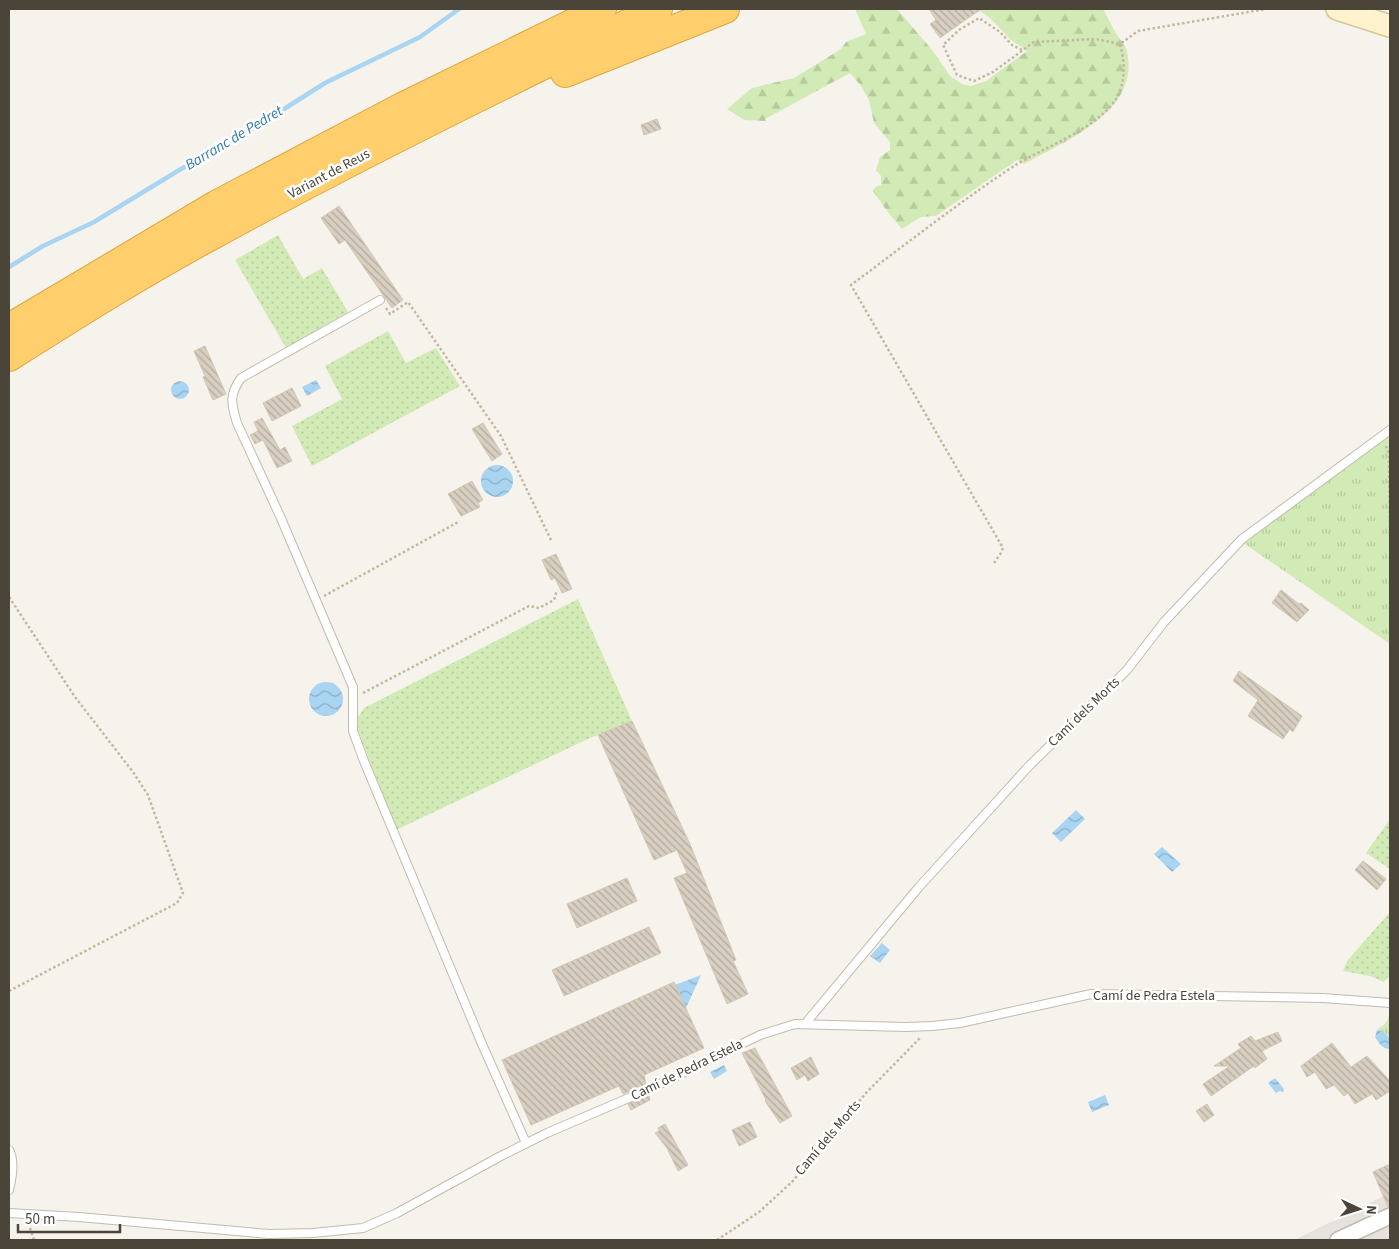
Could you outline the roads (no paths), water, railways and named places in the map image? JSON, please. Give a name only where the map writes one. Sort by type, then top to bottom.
[{"type":"highway","points":[[51,302],[212,197],[559,9]]},
{"type":"highway","name":"Variant de Reus","points":[[9,328],[216,205],[402,107],[602,9]]},
{"type":"highway","name":"Variant de Reus","points":[[9,357],[79,313],[206,239],[418,126],[658,9]]},
{"type":"highway","points":[[206,239],[505,98],[725,9]]},
{"type":"main road","points":[[1337,9],[1390,26]]},
{"type":"street","points":[[1338,1240],[1390,1216]]},
{"type":"lane","points":[[380,300],[241,378],[232,390],[232,408],[353,687],[353,731],[364,761],[482,1044],[526,1143]]},
{"type":"lane","name":"Camí dels Morts","points":[[805,1024],[919,887],[1029,766],[1127,670],[1164,622],[1242,538],[1390,430]]},
{"type":"lane","name":"Camí de Pedra Estela","points":[[10,1213],[79,1217],[269,1234],[313,1233],[363,1228],[397,1213],[526,1143],[652,1088],[760,1035],[795,1024],[932,1026],[960,1023],[1091,994],[1323,998],[1390,1003]]},
{"type":"lane","points":[[9,1150],[12,1155],[12,1168],[9,1190]]},
{"type":"lane","points":[[9,1204],[10,1213]]},
{"type":"water","points":[[316,380],[321,388],[307,396],[302,387]]},
{"type":"water","points":[[180,381],[186,384],[189,390],[186,396],[180,399],[174,396],[171,390],[174,384]]},
{"type":"water","points":[[497,465],[503,466],[508,470],[512,475],[512,487],[508,492],[503,496],[497,497],[491,496],[486,492],[482,487],[481,481],[482,475],[486,470],[491,466]]},
{"type":"water","points":[[326,682],[338,687],[343,699],[338,711],[326,716],[314,711],[309,699],[314,687]]},
{"type":"water","points":[[1076,810],[1085,819],[1061,842],[1052,833]]},
{"type":"water","points":[[1162,847],[1181,864],[1172,872],[1154,854]]},
{"type":"water","points":[[882,943],[890,950],[880,963],[870,956]]},
{"type":"water","points":[[701,975],[686,1008],[675,985]]},
{"type":"water","points":[[1377,1030],[1383,1031],[1390,1039],[1390,1049],[1383,1047],[1375,1037]]},
{"type":"water","points":[[724,1065],[727,1071],[714,1079],[710,1072]]},
{"type":"water","points":[[1275,1078],[1284,1089],[1283,1092],[1276,1093],[1268,1083]]},
{"type":"water","points":[[1105,1095],[1109,1105],[1092,1112],[1088,1102]]},
{"type":"waterway","name":"Barranc de Pedret","points":[[9,267],[43,246],[94,222],[181,169],[235,140],[325,83],[420,37],[459,9]]}]
